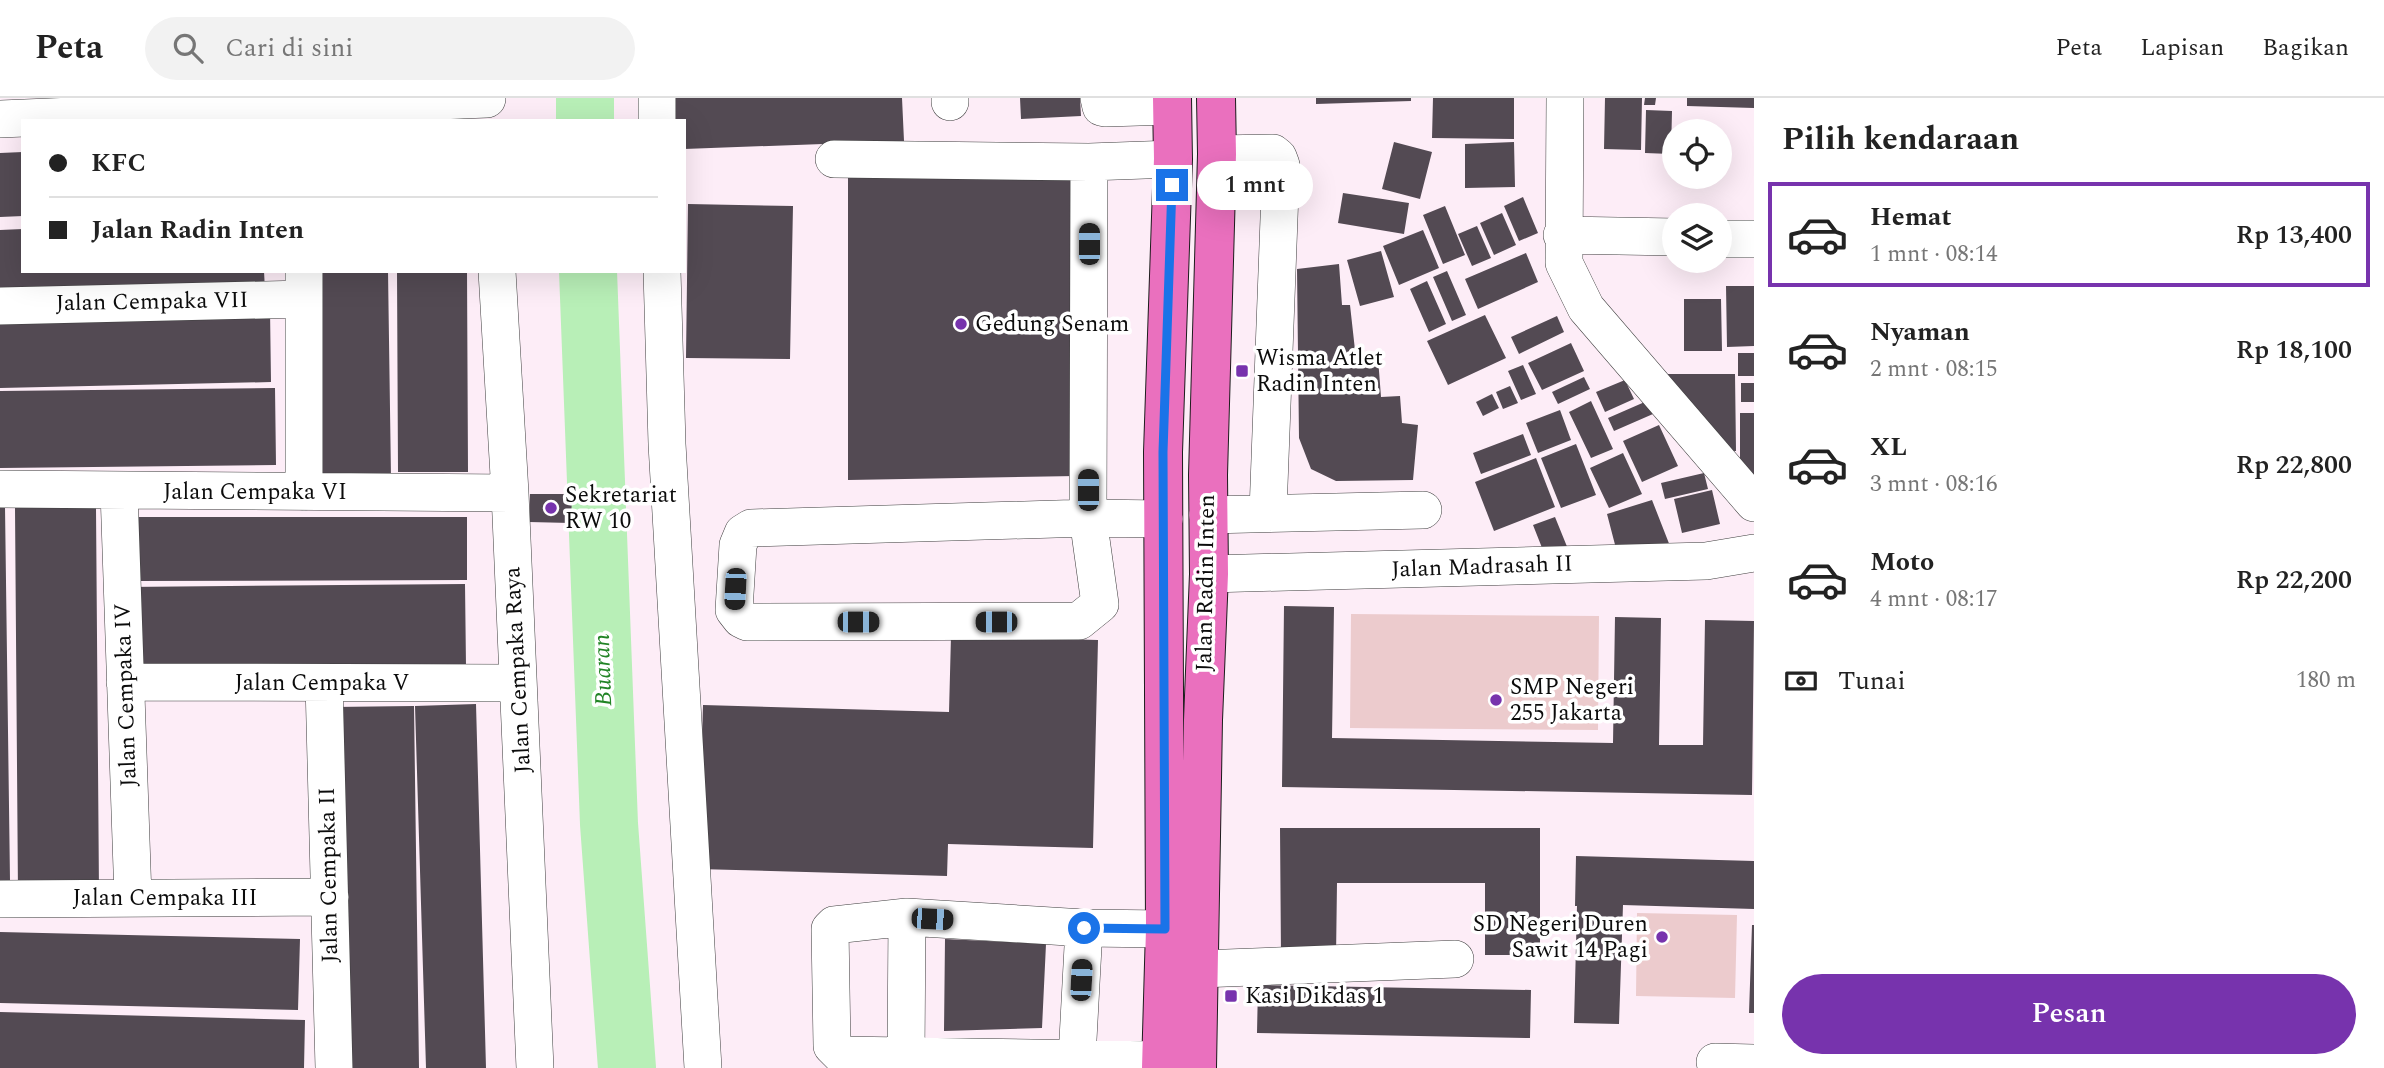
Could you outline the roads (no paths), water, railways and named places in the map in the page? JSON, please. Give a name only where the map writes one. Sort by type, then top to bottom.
[{"type":"main road","name":"Jalan Radin Inten","points":[[1173,1066],[1200,969],[1216,98]]},
{"type":"main road","name":"Jalan Radin Inten","points":[[1172,102],[1173,159],[1163,452],[1165,929],[1173,1066]]},
{"type":"main road","points":[[1173,159],[1217,154]]},
{"type":"street","points":[[657,98],[657,119]]},
{"type":"street","points":[[1099,98],[1101,107],[1106,108],[1172,102]]},
{"type":"street","points":[[1564,98],[1564,262],[1586,308],[1754,503]]},
{"type":"street","points":[[0,119],[305,114],[488,106]]},
{"type":"street","points":[[1217,154],[1273,153],[1281,165],[1268,512]]},
{"type":"street","points":[[834,159],[1089,162],[1173,159]]},
{"type":"street","points":[[1089,162],[1088,518],[1100,604],[1079,621],[747,622],[734,610],[738,545],[743,533],[751,528],[1088,518],[1164,520]]},
{"type":"street","points":[[1562,234],[1662,237]]},
{"type":"street","points":[[1732,239],[1754,239]]},
{"type":"street","name":"Jalan Cempaka Raya","points":[[497,273],[510,493],[535,1068]]},
{"type":"street","points":[[662,273],[667,458],[703,1068]]},
{"type":"street","points":[[304,285],[304,492]]},
{"type":"street","name":"Jalan Cempaka VII","points":[[0,306],[304,285]]},
{"type":"street","name":"Jalan Cempaka VI","points":[[0,489],[510,493]]},
{"type":"street","name":"Jalan Cempaka IV","points":[[119,491],[132,898]]},
{"type":"street","points":[[1208,515],[1423,510]]},
{"type":"street","name":"Jalan Madrasah II","points":[[1209,574],[1706,561],[1754,553]]},
{"type":"street","name":"Jalan Cempaka V","points":[[125,682],[518,683]]},
{"type":"street","name":"Jalan Cempaka II","points":[[324,683],[334,1068]]},
{"type":"street","name":"Jalan Cempaka III","points":[[0,899],[330,897]]},
{"type":"street","points":[[1165,929],[1084,928],[907,917],[834,925],[830,929],[832,1046],[841,1055],[1077,1058],[1173,1066]]},
{"type":"street","points":[[906,1056],[907,917]]},
{"type":"street","points":[[1077,1058],[1084,928]]},
{"type":"street","points":[[1200,969],[1455,959]]},
{"type":"street","points":[[1715,1062],[1754,1063]]},
{"type":"waterway","name":"Buaran","points":[[585,98],[585,119]]},
{"type":"waterway","name":"Buaran","points":[[588,273],[609,824],[627,1068]]},
{"type":"place","name":"Gedung Senam","points":[[961,324]]},
{"type":"place","name":"Wisma Atlet Radin Inten","points":[[1242,371]]},
{"type":"place","name":"Sekretariat RW 10","points":[[551,508]]},
{"type":"place","name":"SMP Negeri 255 Jakarta","points":[[1496,700]]},
{"type":"place","name":"SD Negeri Duren Sawit 14 Pagi","points":[[1662,937]]},
{"type":"place","name":"Kasi Dikdas 1","points":[[1231,996]]}]
